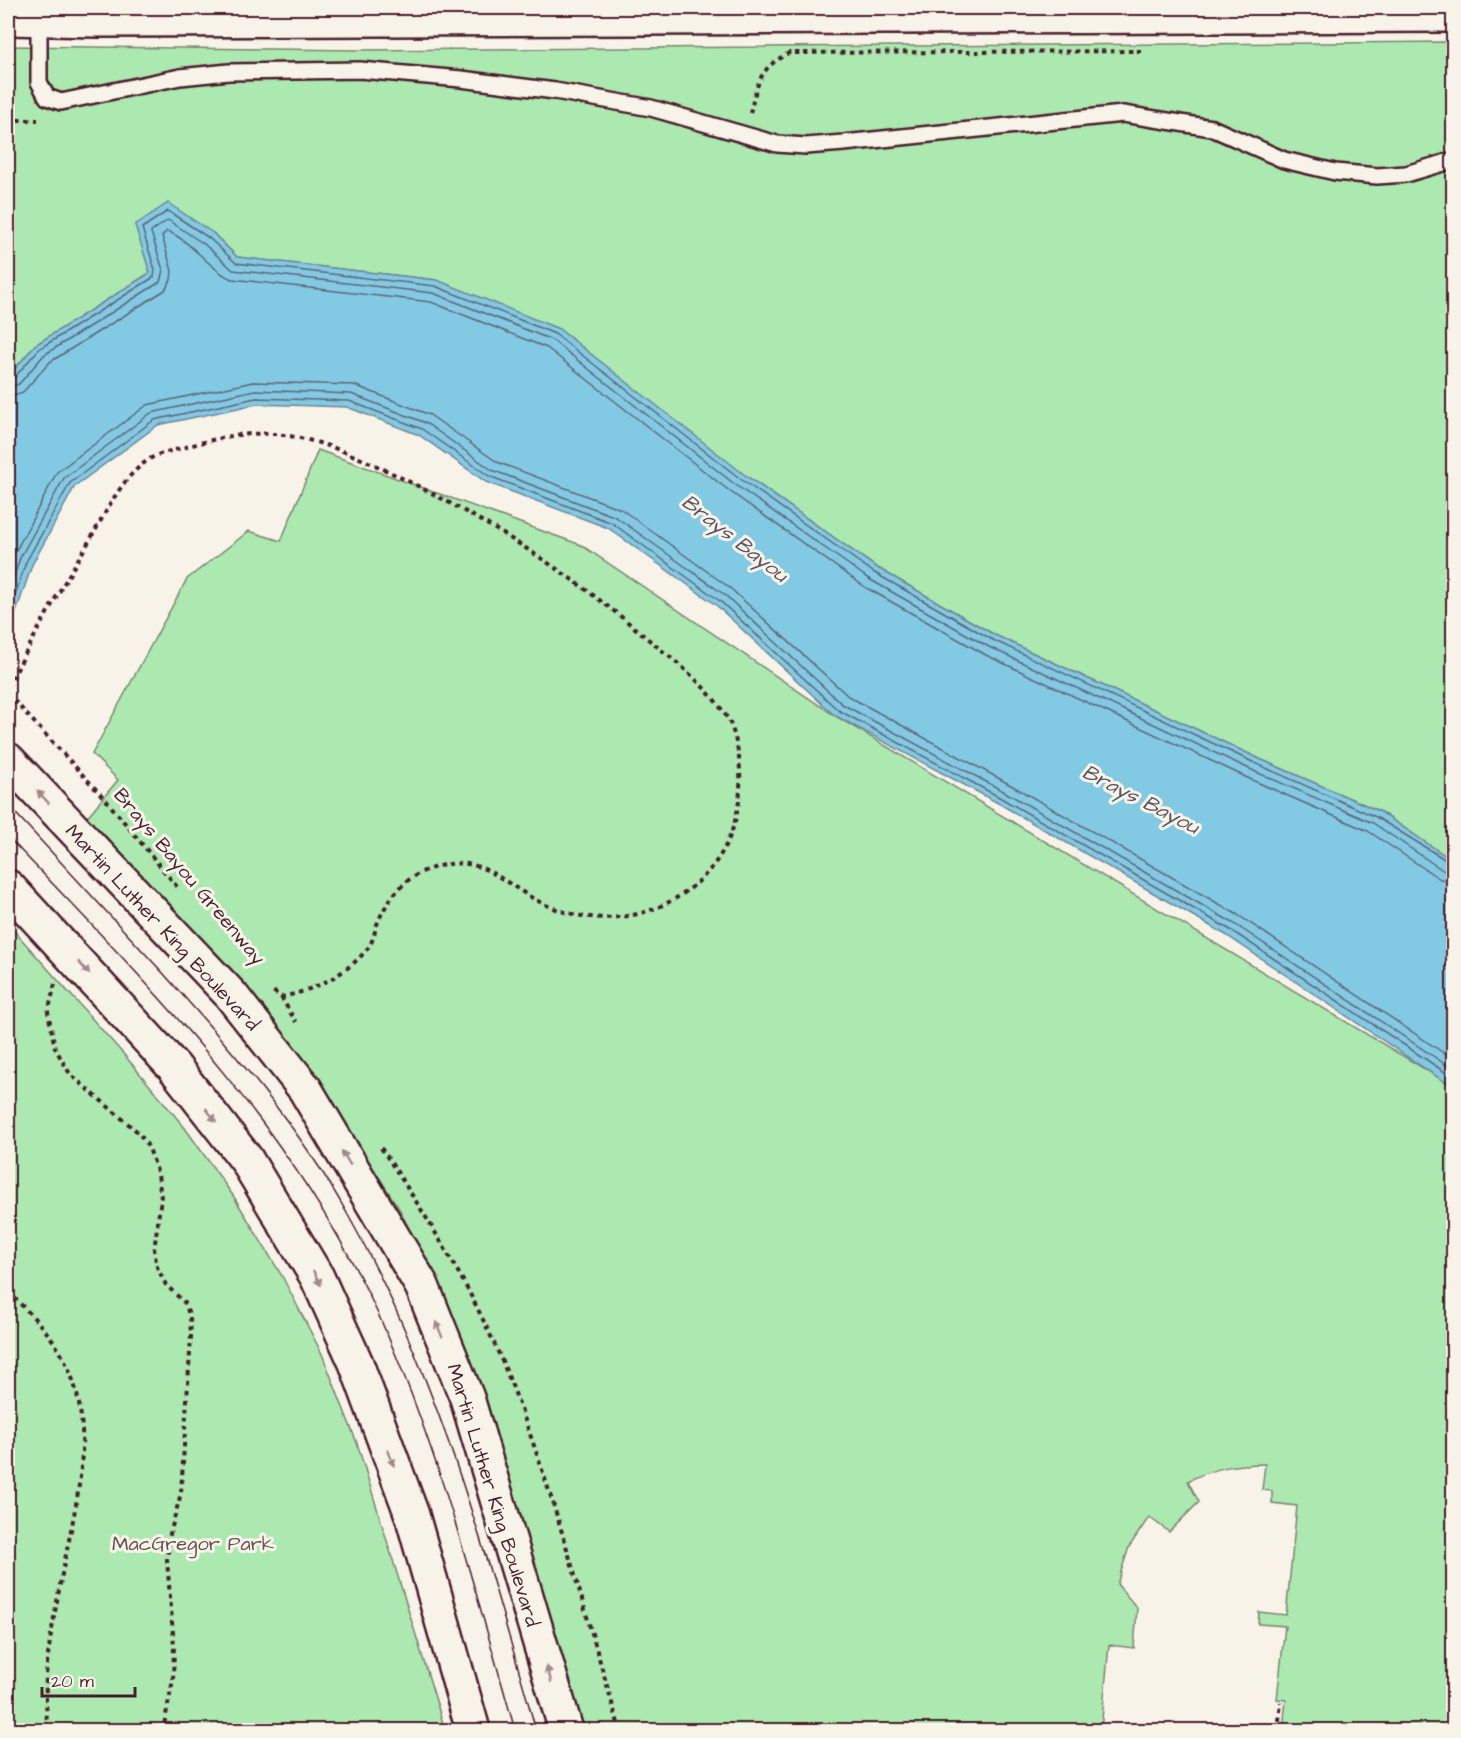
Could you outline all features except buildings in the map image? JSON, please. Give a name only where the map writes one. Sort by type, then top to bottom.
[{"type":"main road","points":[[29,15],[1454,15]]},
{"type":"main road","name":"Martin Luther King Boulevard","points":[[8,760],[231,995],[305,1089],[422,1286],[467,1398],[566,1731]]},
{"type":"main road","points":[[8,886],[174,1067],[246,1159],[317,1277],[356,1363],[412,1515],[473,1731]]},
{"type":"lane","points":[[29,15],[39,82],[47,97],[61,102],[189,76],[229,72],[360,70],[461,79],[555,91],[651,108],[777,144],[806,146],[1123,114],[1212,128],[1284,160],[1335,172],[1377,176],[1406,174],[1454,160]]},
{"type":"path","points":[[744,133],[758,82],[770,62],[789,53],[1147,51]]},
{"type":"path","name":"Brays Bayou Greenway","points":[[8,687],[53,601],[114,497],[135,471],[156,456],[216,438],[276,435],[306,440],[360,458],[479,517],[580,585],[696,679],[730,723],[737,746],[741,781],[741,797],[735,826],[721,855],[711,869],[686,892],[664,905],[638,915],[603,920],[567,912],[538,901],[487,868],[455,865],[436,867],[423,871],[403,885],[386,906],[368,947],[346,968],[312,988],[281,997],[263,984]]},
{"type":"path","name":"Brays Bayou Greenway","points":[[8,694],[106,800],[181,892]]},
{"type":"path","points":[[54,935],[48,1012],[55,1048],[70,1074],[139,1133],[149,1148],[158,1174],[161,1198],[154,1250],[157,1267],[166,1286],[185,1303],[190,1317],[191,1337],[181,1493],[170,1534],[167,1560],[174,1646],[173,1680],[163,1731]]},
{"type":"path","points":[[8,1291],[49,1335],[62,1358],[75,1392],[84,1437],[77,1501],[46,1676],[47,1731]]},
{"type":"path","points":[[1278,1731],[1281,1702]]},
{"type":"green space","points":[[1453,42],[1453,861],[1379,811],[1262,760],[995,635],[876,567],[745,475],[437,280],[237,257],[213,233],[35,345],[8,377],[8,46],[362,50]]},
{"type":"green space","points":[[318,450],[581,545],[834,715],[1453,1086],[1453,1730],[1283,1730],[1286,1700],[1277,1699],[1285,1626],[1258,1624],[1259,1612],[1286,1615],[1297,1506],[1272,1503],[1272,1491],[1262,1490],[1265,1464],[1225,1468],[1188,1481],[1199,1502],[1169,1532],[1149,1517],[1129,1547],[1117,1584],[1137,1608],[1134,1648],[1109,1645],[1101,1730],[584,1730],[472,1362],[400,1210],[308,1066],[218,957],[87,817],[118,780],[92,754],[187,579],[249,531],[281,541]]},
{"type":"green space","name":"MacGregor Park","points":[[8,924],[126,1057],[185,1128],[234,1197],[282,1276],[322,1354],[357,1443],[445,1730],[8,1730]]},
{"type":"water","name":"Brays Bayou","points":[[168,203],[213,233],[237,257],[437,280],[559,329],[745,475],[876,567],[995,635],[1262,760],[1379,811],[1453,861],[1453,1084],[1442,1080],[1226,935],[998,803],[834,715],[716,605],[608,528],[486,482],[419,435],[347,407],[257,404],[158,425],[75,486],[32,565],[8,636],[8,377],[35,345],[150,273],[135,225]]},
{"type":"tram line","points":[[8,805],[163,973],[238,1059],[308,1150],[348,1215],[409,1339],[434,1402],[478,1532],[536,1730]]},
{"type":"tram line","points":[[8,837],[113,947],[214,1062],[261,1121],[305,1183],[345,1248],[379,1316],[420,1417],[455,1521],[515,1730]]}]
